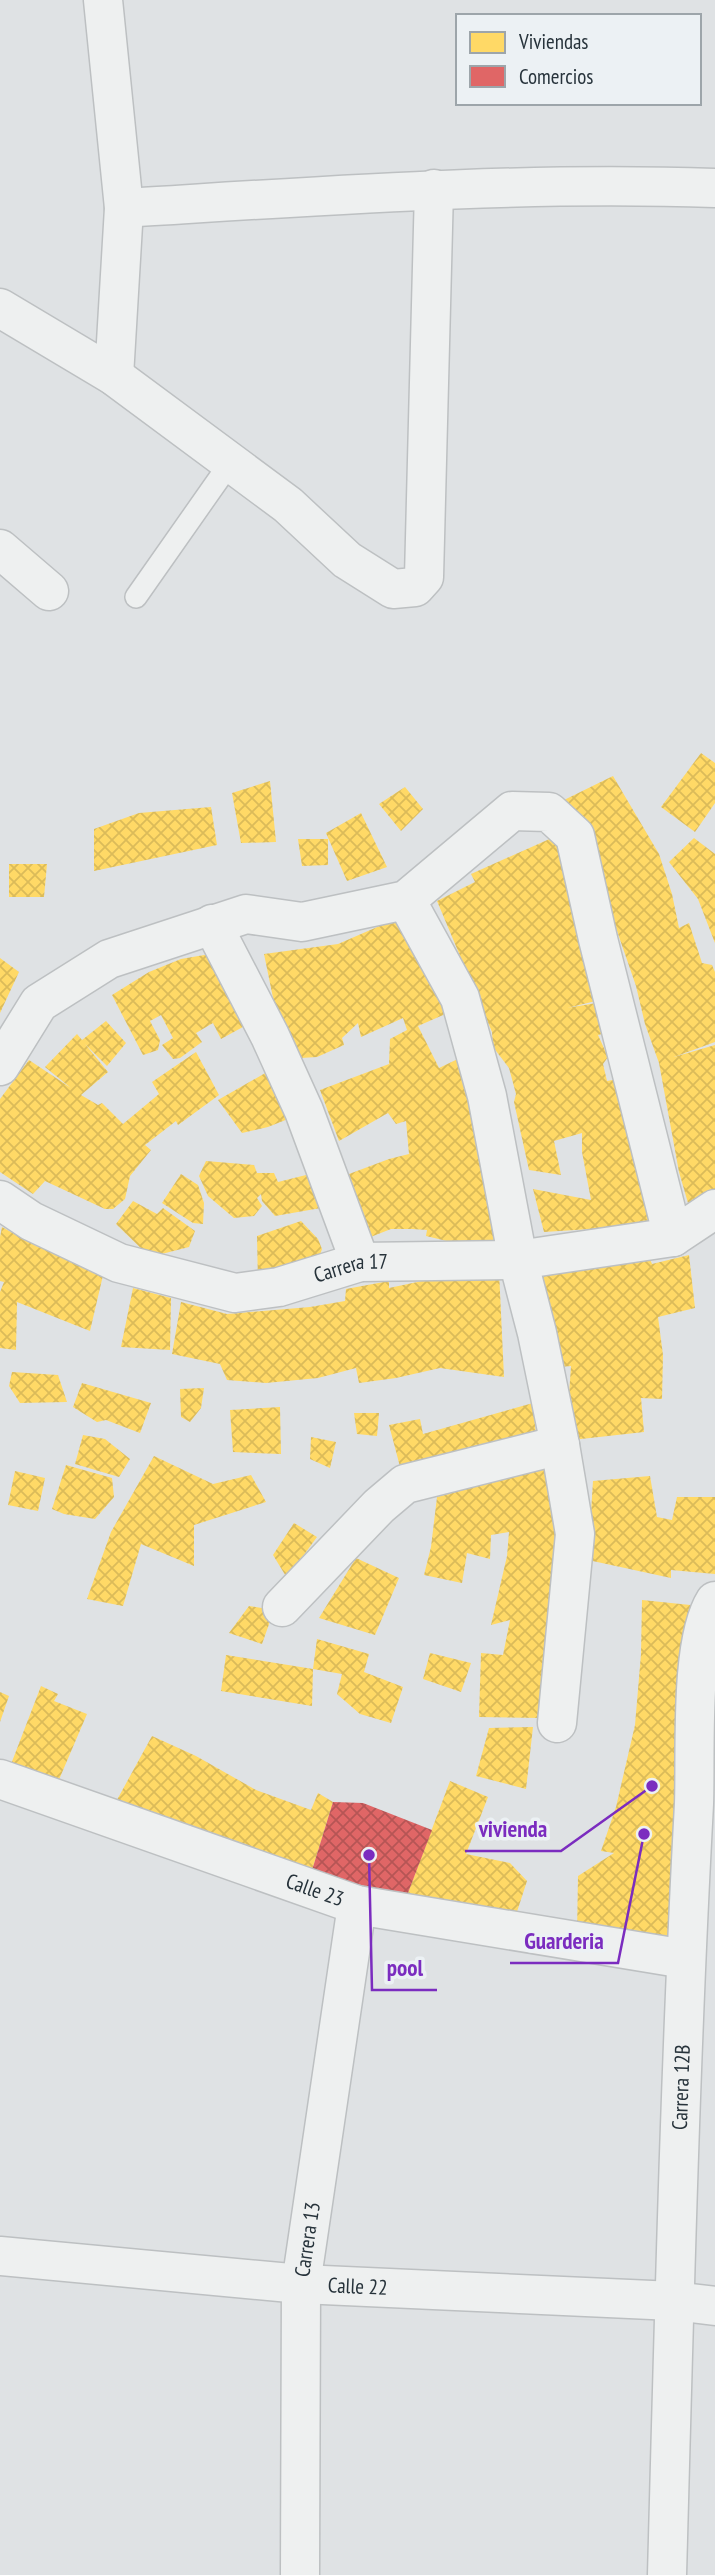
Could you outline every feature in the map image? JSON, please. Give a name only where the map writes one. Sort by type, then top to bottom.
[{"type":"street","points":[[103,0],[124,208],[114,376]]},
{"type":"street","points":[[124,208],[434,189],[644,185],[715,188]]},
{"type":"street","points":[[0,307],[114,376],[288,505],[347,560],[393,589],[415,587],[424,577],[434,189]]},
{"type":"street","points":[[0,549],[49,591]]},
{"type":"street","points":[[0,1066],[39,1003],[109,959],[246,914],[302,922],[407,901],[512,811],[549,813],[575,836],[673,1237]]},
{"type":"street","points":[[407,901],[460,998],[487,1096],[518,1260],[537,1333],[560,1445],[575,1534],[557,1723]]},
{"type":"street","points":[[212,924],[270,1036],[304,1111],[360,1262]]},
{"type":"street","name":"Carrera 17","points":[[0,1200],[31,1221],[119,1263],[235,1293],[279,1287],[360,1262],[518,1260],[673,1237],[715,1209]]},
{"type":"street","points":[[282,1607],[379,1506],[405,1484],[560,1445]]},
{"type":"street","name":"Carrera 12B","points":[[667,2575],[685,1959],[696,1766],[698,1651],[715,1601]]},
{"type":"street","name":"Calle 23","points":[[0,1779],[357,1905],[685,1959]]},
{"type":"street","name":"Carrera 13","points":[[300,2575],[301,2284],[357,1905]]},
{"type":"street","name":"Calle 22","points":[[0,2256],[301,2284],[674,2301],[715,2306]]},
{"type":"lane","points":[[136,597],[230,463]]},
{"type":"building: Viviendas","points":[[701,753],[715,763],[715,803],[695,832],[661,807]]},
{"type":"building: Viviendas","points":[[613,776],[659,854],[672,894],[679,928],[689,923],[702,963],[712,965],[715,972],[715,1042],[674,1057],[715,1045],[715,1189],[688,1203],[679,1172],[659,1063],[645,1024],[636,986],[586,841],[564,800]]},
{"type":"building: Viviendas","points":[[270,781],[276,842],[241,843],[232,793]]},
{"type":"building: Viviendas","points":[[405,787],[423,809],[401,831],[379,804]]},
{"type":"building: Viviendas","points":[[211,807],[217,845],[94,871],[94,829],[139,813]]},
{"type":"building: Viviendas","points":[[361,813],[387,867],[347,881],[326,833]]},
{"type":"building: Viviendas","points":[[563,833],[604,999],[567,1008],[608,1001],[601,1021],[602,1034],[598,1035],[608,1057],[603,1064],[607,1081],[624,1078],[653,1225],[544,1232],[533,1189],[591,1200],[582,1152],[582,1133],[554,1141],[561,1175],[529,1170],[509,1068],[493,1047],[492,1032],[437,901],[475,882],[471,874]]},
{"type":"building: Viviendas","points":[[694,838],[715,854],[715,943],[698,899],[669,862]]},
{"type":"building: Viviendas","points":[[298,839],[328,839],[328,865],[302,866]]},
{"type":"building: Viviendas","points":[[9,864],[47,864],[44,897],[9,897]]},
{"type":"building: Viviendas","points":[[398,918],[450,1012],[418,1026],[439,1068],[462,1057],[498,1246],[455,1243],[426,1236],[427,1230],[412,1229],[391,1229],[368,1238],[349,1174],[409,1154],[406,1121],[396,1124],[388,1113],[339,1141],[320,1090],[389,1064],[390,1039],[407,1030],[403,1018],[361,1037],[358,1023],[342,1038],[344,1045],[317,1057],[301,1058],[278,1022],[264,954],[338,944]]},
{"type":"building: Viviendas","points":[[210,954],[252,1022],[221,1039],[213,1023],[196,1033],[202,1042],[180,1058],[173,1059],[162,1045],[173,1038],[161,1015],[150,1021],[160,1040],[158,1050],[143,1055],[112,995],[149,972],[181,959]]},
{"type":"building: Viviendas","points":[[0,958],[19,972],[0,1013]]},
{"type":"building: Viviendas","points":[[106,1021],[126,1043],[107,1066],[85,1044],[108,1072],[81,1095],[98,1105],[102,1103],[123,1124],[159,1094],[152,1082],[196,1052],[219,1095],[178,1125],[176,1121],[145,1145],[151,1150],[130,1176],[125,1199],[113,1209],[105,1209],[45,1181],[33,1194],[0,1172],[0,1099],[29,1060],[71,1088],[45,1067],[77,1034],[82,1040]]},
{"type":"building: Viviendas","points":[[274,1068],[298,1115],[268,1127],[242,1133],[218,1100]]},
{"type":"building: Viviendas","points":[[206,1161],[254,1165],[257,1173],[274,1173],[278,1182],[322,1171],[338,1205],[275,1216],[262,1201],[261,1194],[257,1198],[262,1206],[254,1216],[234,1218],[208,1196],[199,1176]]},
{"type":"building: Viviendas","points":[[181,1174],[198,1185],[204,1203],[203,1224],[193,1223],[162,1203]]},
{"type":"building: Viviendas","points":[[133,1201],[157,1214],[163,1208],[195,1231],[189,1247],[150,1257],[116,1224]]},
{"type":"building: Viviendas","points":[[301,1221],[318,1239],[322,1249],[317,1263],[258,1284],[257,1236]]},
{"type":"building: Viviendas","points":[[2,1227],[36,1246],[104,1271],[90,1331],[17,1302],[16,1350],[0,1348],[0,1292],[4,1282],[0,1281]]},
{"type":"building: Viviendas","points":[[647,1252],[652,1264],[689,1255],[695,1308],[658,1317],[663,1355],[662,1399],[641,1398],[644,1432],[572,1440],[569,1395],[571,1366],[560,1367],[557,1331],[542,1333],[531,1277]]},
{"type":"building: Viviendas","points":[[499,1271],[504,1377],[440,1368],[359,1383],[356,1368],[318,1378],[266,1383],[227,1380],[220,1364],[172,1354],[181,1302],[227,1314],[310,1307],[345,1301],[346,1289],[389,1281],[389,1288],[441,1277]]},
{"type":"building: Viviendas","points":[[133,1288],[171,1298],[170,1350],[121,1347]]},
{"type":"building: Viviendas","points":[[12,1372],[58,1375],[67,1402],[20,1403],[9,1386]]},
{"type":"building: Viviendas","points":[[82,1383],[151,1403],[140,1433],[106,1420],[97,1422],[73,1407]]},
{"type":"building: Viviendas","points":[[204,1388],[201,1408],[190,1422],[181,1417],[180,1389]]},
{"type":"building: Viviendas","points":[[533,1403],[537,1446],[403,1478],[389,1425],[420,1419],[423,1434]]},
{"type":"building: Viviendas","points":[[280,1407],[281,1454],[233,1452],[230,1410]]},
{"type":"building: Viviendas","points":[[354,1413],[379,1413],[377,1436],[357,1434]]},
{"type":"building: Viviendas","points":[[83,1435],[105,1439],[130,1459],[119,1477],[75,1464]]},
{"type":"building: Viviendas","points":[[311,1437],[336,1442],[330,1468],[310,1459]]},
{"type":"building: Viviendas","points":[[154,1456],[213,1484],[251,1475],[266,1502],[194,1525],[194,1566],[141,1544],[123,1606],[87,1599],[111,1532]]},
{"type":"building: Viviendas","points":[[560,1463],[565,1497],[541,1718],[479,1717],[481,1653],[503,1655],[510,1620],[491,1625],[507,1556],[509,1532],[491,1535],[490,1559],[467,1553],[462,1583],[424,1575],[431,1547],[437,1497],[456,1492],[472,1482]]},
{"type":"building: Viviendas","points":[[66,1465],[112,1478],[114,1497],[95,1519],[64,1514],[52,1509]]},
{"type":"building: Viviendas","points":[[15,1471],[45,1478],[38,1511],[8,1505]]},
{"type":"building: Viviendas","points":[[650,1476],[657,1517],[672,1520],[677,1497],[715,1497],[715,1574],[671,1570],[671,1578],[588,1560],[593,1481]]},
{"type":"building: Viviendas","points":[[294,1523],[317,1537],[287,1578],[273,1555]]},
{"type":"building: Viviendas","points":[[356,1558],[399,1578],[375,1635],[319,1618]]},
{"type":"building: Viviendas","points":[[642,1600],[700,1606],[677,1951],[577,1934],[578,1876],[614,1853],[601,1851],[616,1807],[635,1725]]},
{"type":"building: Viviendas","points":[[249,1606],[274,1610],[262,1644],[229,1633]]},
{"type":"building: Viviendas","points":[[317,1639],[369,1654],[364,1672],[403,1687],[391,1723],[360,1714],[337,1694],[342,1674],[313,1669]]},
{"type":"building: Viviendas","points":[[430,1653],[471,1663],[461,1692],[423,1679]]},
{"type":"building: Viviendas","points":[[226,1655],[313,1669],[312,1706],[221,1691]]},
{"type":"building: Viviendas","points":[[41,1686],[58,1694],[54,1701],[87,1714],[55,1789],[8,1772]]},
{"type":"building: Viviendas","points":[[0,1692],[9,1696],[0,1722]]},
{"type":"building: Viviendas","points":[[533,1727],[526,1789],[476,1776],[489,1728]]},
{"type":"building: Viviendas","points":[[152,1736],[196,1756],[256,1790],[311,1810],[318,1793],[333,1802],[309,1880],[112,1809]]},
{"type":"building: Viviendas","points":[[450,1781],[488,1797],[466,1854],[510,1863],[527,1881],[513,1924],[403,1906]]},
{"type":"building: Comercios","points":[[333,1802],[363,1803],[432,1830],[403,1906],[309,1880]]},
{"type":"place","name":"vivienda","points":[[652,1786]]},
{"type":"place","name":"Guarderia","points":[[644,1834]]},
{"type":"place","name":"pool","points":[[369,1855]]}]
